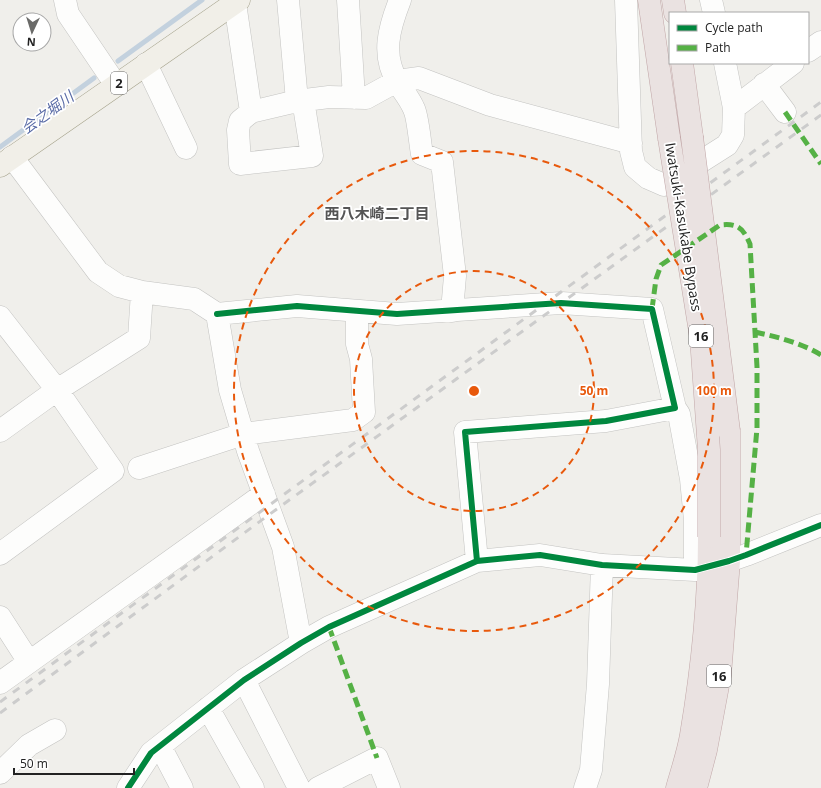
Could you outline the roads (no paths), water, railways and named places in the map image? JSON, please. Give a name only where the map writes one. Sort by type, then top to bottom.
[{"type":"highway","name":"Iwatsuki-Kasukabe Bypass","points":[[649,0],[701,338],[710,450],[719,535]]},
{"type":"highway","points":[[673,0],[675,12]]},
{"type":"highway","name":"Iwatsuki-Kasukabe Bypass","points":[[678,788],[691,736],[703,653],[711,566],[719,535],[729,431],[682,64]]},
{"type":"highway","name":"Iwatsuki-Kasukabe Bypass","points":[[696,788],[706,750],[720,675],[711,566]]},
{"type":"main road","name":"2","points":[[3,163],[237,1]]},
{"type":"street","points":[[288,0],[300,101],[312,156],[240,164],[238,130],[240,121],[251,112],[300,101],[329,97],[366,98],[397,81],[419,78],[490,105],[631,143]]},
{"type":"street","points":[[348,0],[354,98]]},
{"type":"street","points":[[400,0],[391,23],[388,53],[389,61],[397,81],[415,110],[422,154],[442,162],[455,276],[452,311]]},
{"type":"street","points":[[626,0],[631,143],[635,167],[648,178],[664,185],[727,145],[733,135],[734,108],[724,64]]},
{"type":"street","points":[[711,0],[714,12]]},
{"type":"street","points":[[237,1],[251,112]]},
{"type":"street","points":[[72,4],[68,14],[116,85]]},
{"type":"street","points":[[809,50],[821,42]]},
{"type":"street","points":[[146,64],[186,148]]},
{"type":"street","points":[[734,108],[791,64]]},
{"type":"street","points":[[764,84],[784,112]]},
{"type":"street","points":[[3,163],[98,272],[119,286],[142,292],[194,299],[217,314],[297,306],[397,314],[561,304],[652,308],[675,408],[679,414],[692,486],[696,520],[711,566]]},
{"type":"street","points":[[0,431],[57,390],[139,338],[142,292]]},
{"type":"street","points":[[139,468],[243,434],[353,420],[364,412],[361,359],[357,344],[357,311]]},
{"type":"street","points":[[217,314],[230,390],[248,451],[283,547],[301,643]]},
{"type":"street","points":[[0,317],[57,390],[113,471],[0,554]]},
{"type":"street","points":[[477,561],[465,432],[606,421],[675,408]]},
{"type":"street","points":[[0,683],[264,494]]},
{"type":"street","points":[[128,788],[151,753],[244,680],[329,626],[477,561],[540,555],[602,565],[711,566],[780,542],[821,525]]},
{"type":"street","points":[[585,788],[591,770],[598,684],[602,565]]},
{"type":"street","points":[[0,618],[29,662]]},
{"type":"street","points":[[244,680],[299,788]]},
{"type":"street","points":[[208,708],[253,788]]},
{"type":"street","points":[[0,773],[29,745],[54,730]]},
{"type":"street","points":[[160,746],[182,788]]},
{"type":"street","points":[[318,788],[377,758],[389,788]]},
{"type":"waterway","name":"会之堀川","points":[[118,61],[202,0]]},
{"type":"waterway","name":"会之堀川","points":[[0,147],[94,78]]},
{"type":"railway","points":[[0,702],[821,102]]},
{"type":"railway","points":[[0,713],[270,514],[821,115]]},
{"type":"district","name":"西八木崎二丁目","points":[[377,213]]}]
